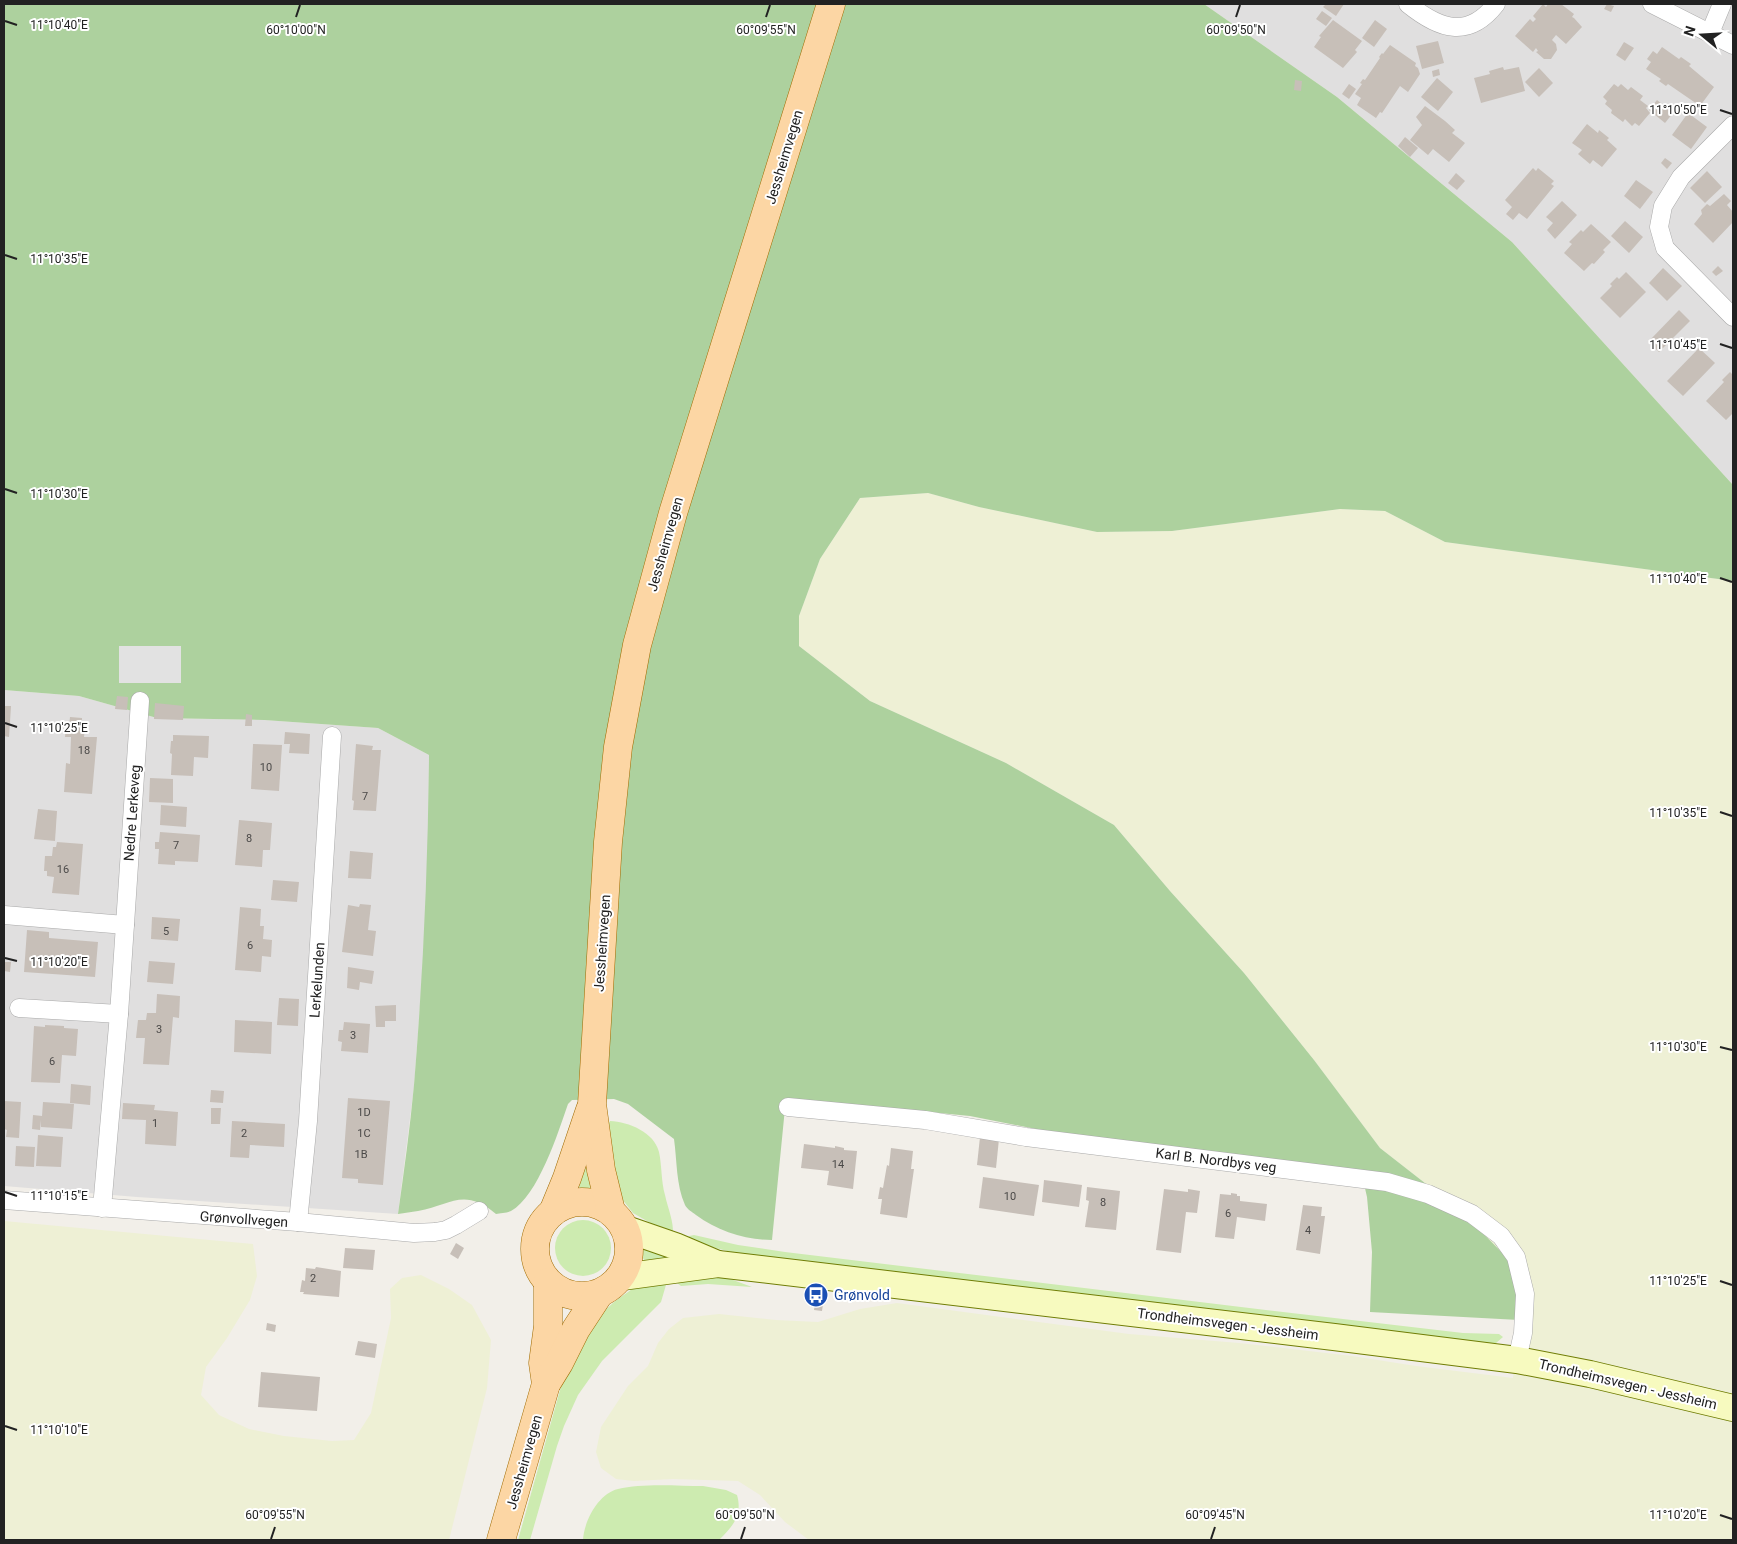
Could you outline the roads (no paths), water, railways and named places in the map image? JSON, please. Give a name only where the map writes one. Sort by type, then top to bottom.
[{"type":"main road","name":"Jessheimvegen","points":[[618,1220],[601,1170],[592,1104],[608,842],[618,748],[637,645],[673,513],[831,4]]},
{"type":"main road","name":"Jessheimvegen","points":[[553,1212],[567,1178],[592,1104]]},
{"type":"main road","points":[[582,1201],[597,1204],[618,1220],[630,1241],[630,1253],[622,1276],[612,1287],[599,1294],[586,1297],[572,1296],[548,1282],[540,1271],[536,1259],[535,1246],[538,1233],[544,1221],[553,1212],[566,1204],[582,1201]]},
{"type":"main road","name":"Trondheimsvegen - Jessheim","points":[[618,1220],[718,1264]]},
{"type":"main road","name":"Trondheimsvegen - Jessheim","points":[[622,1276],[718,1264],[1334,1337],[1517,1360],[1643,1386],[1733,1408]]},
{"type":"main road","name":"Jessheimvegen","points":[[546,1384],[543,1363],[548,1326],[548,1282]]},
{"type":"main road","name":"Jessheimvegen","points":[[501,1540],[546,1384],[560,1363],[576,1329],[599,1294]]},
{"type":"street","points":[[1408,4],[1434,22],[1444,26],[1460,27],[1484,18],[1496,4]]},
{"type":"street","points":[[1652,4],[1733,45]]},
{"type":"street","points":[[1710,33],[1722,4]]},
{"type":"street","points":[[1733,125],[1681,177],[1663,206],[1659,227],[1665,248],[1733,317]]},
{"type":"street","name":"Nedre Lerkeveg","points":[[102,1208],[119,1014],[140,702]]},
{"type":"street","name":"Lerkelunden","points":[[298,1222],[308,1121],[332,736]]},
{"type":"street","points":[[4,914],[125,926]]},
{"type":"street","points":[[19,1008],[119,1014]]},
{"type":"street","name":"Karl B. Nordbys veg","points":[[788,1107],[925,1120],[1026,1137],[1387,1182],[1428,1194],[1472,1214],[1501,1236],[1516,1257],[1525,1294],[1523,1333],[1517,1360]]},
{"type":"street","name":"Grønvollvegen","points":[[4,1200],[298,1222],[398,1232],[435,1232],[456,1225],[479,1210]]},
{"type":"place","name":"Grønvold","points":[[816,1295]]}]
